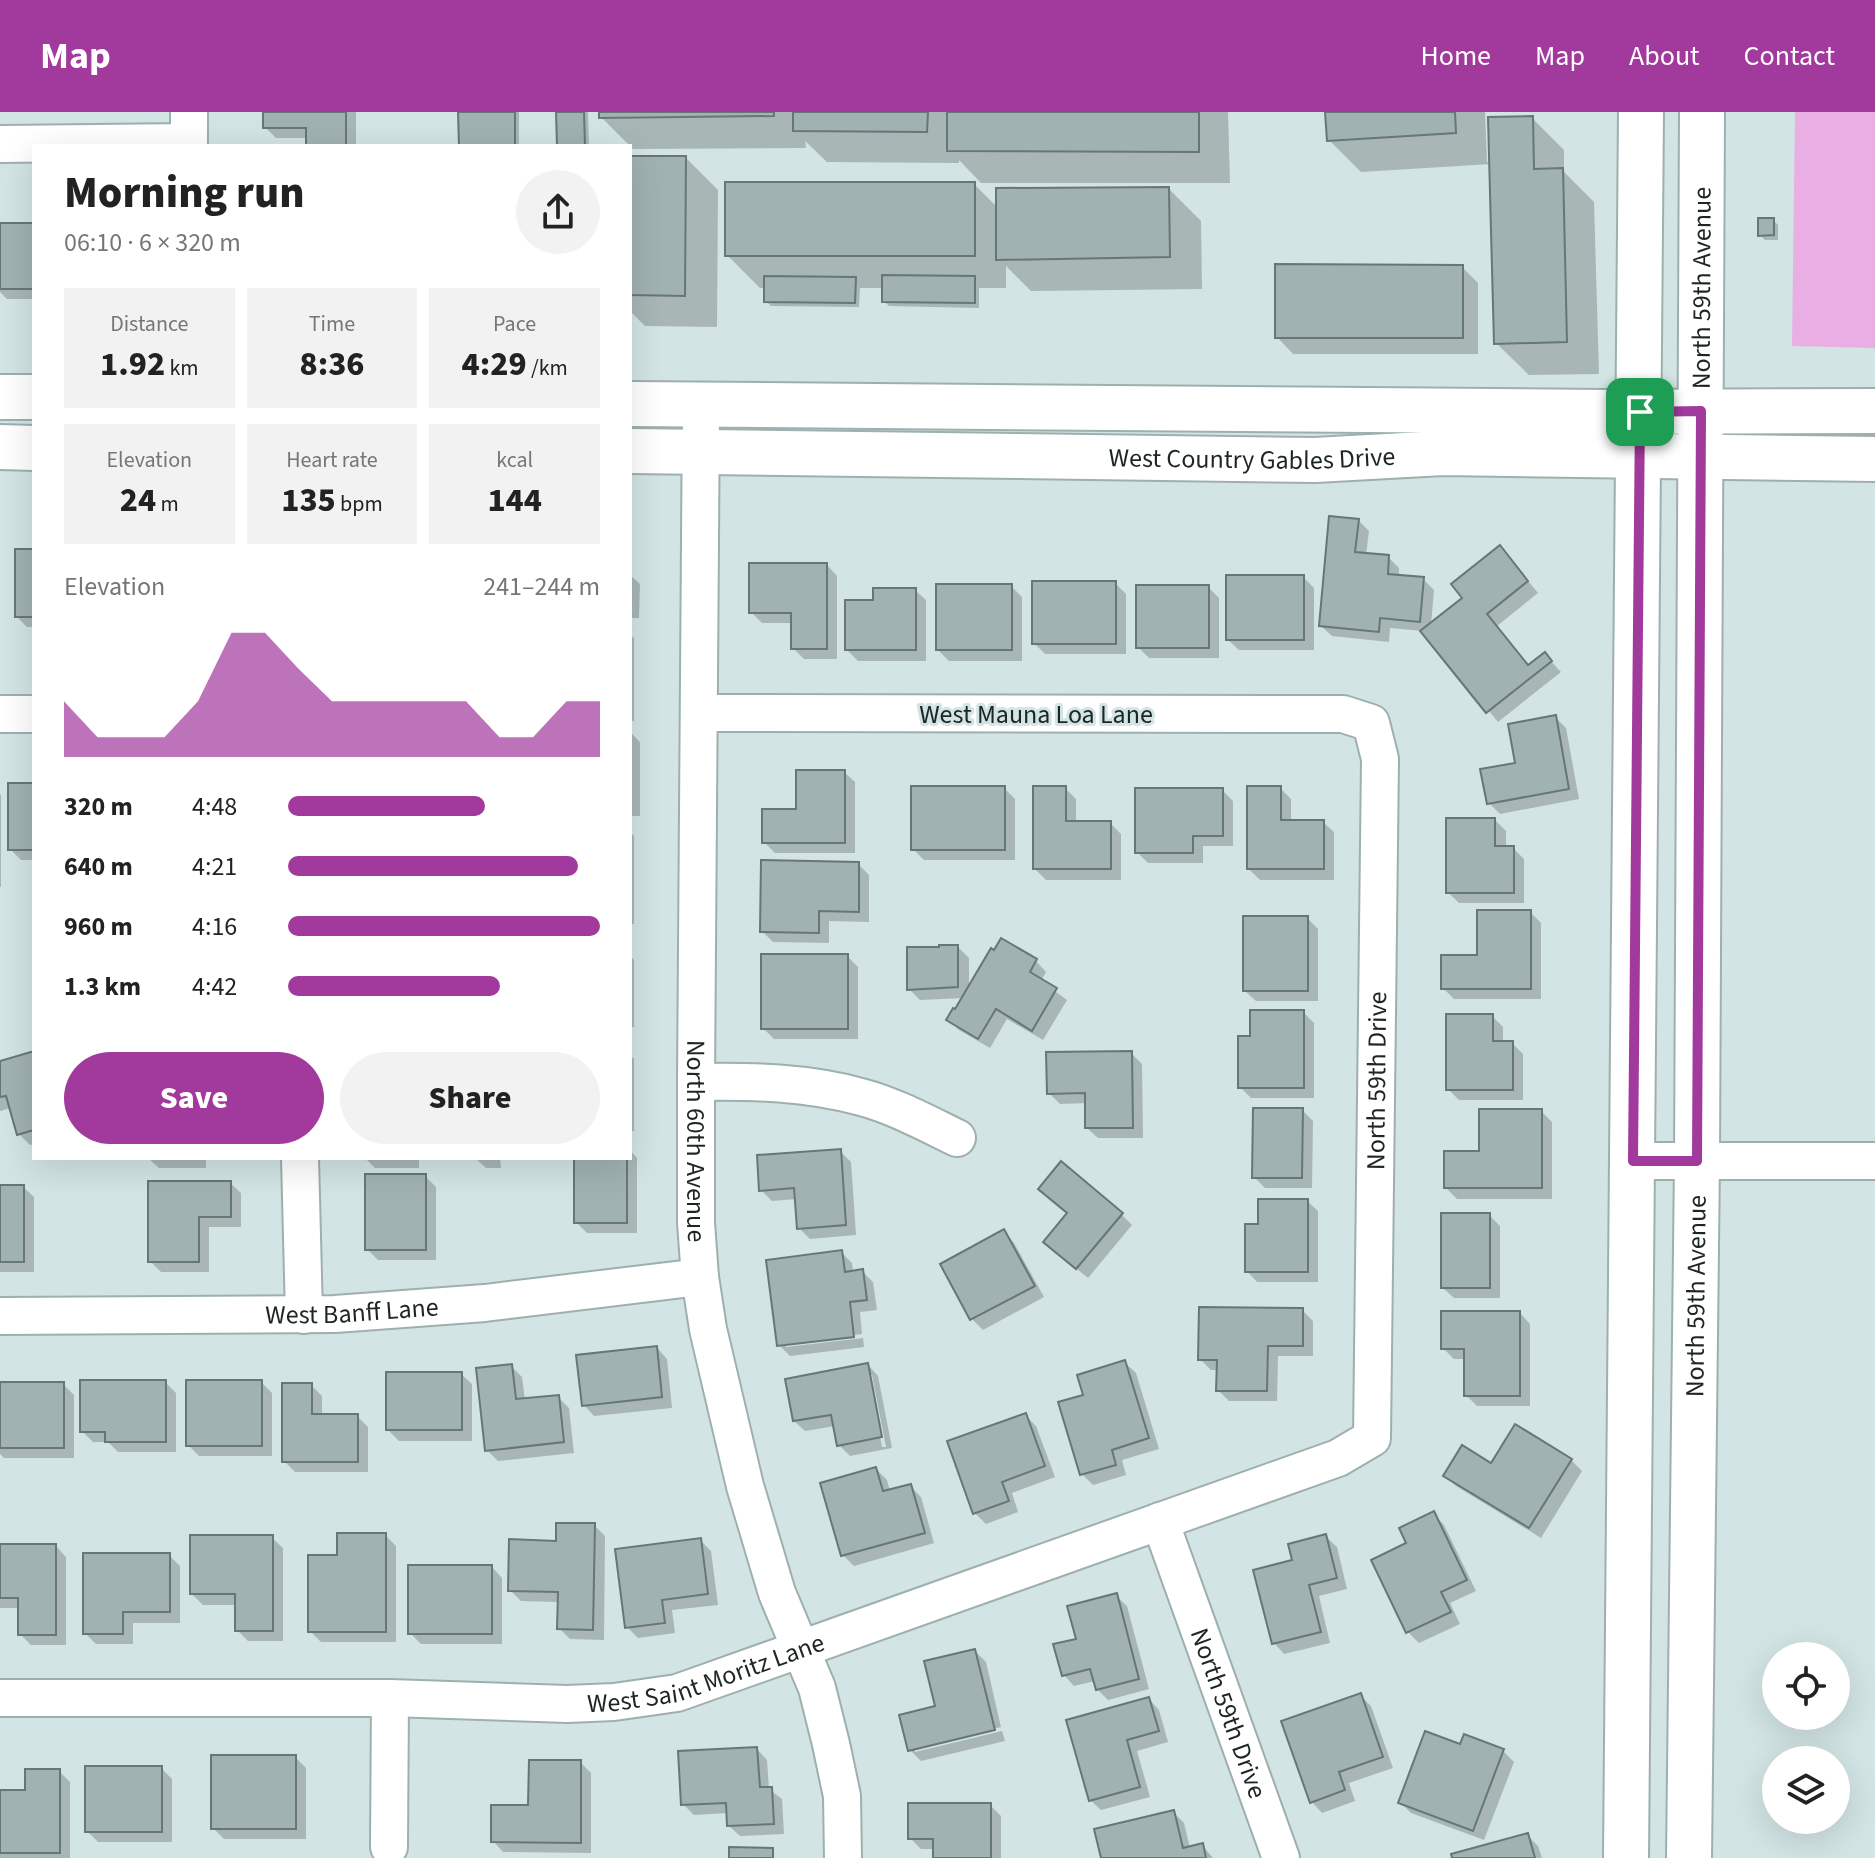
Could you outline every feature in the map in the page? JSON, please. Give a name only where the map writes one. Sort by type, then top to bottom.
[{"type":"main road","points":[[1626,1858],[1641,112]]},
{"type":"main road","name":"North 59th Avenue","points":[[1689,1858],[1697,1161],[1702,112]]},
{"type":"main road","points":[[0,397],[32,397]]},
{"type":"main road","name":"West Country Gables Drive","points":[[632,404],[1875,411]]},
{"type":"main road","points":[[0,447],[32,448]]},
{"type":"main road","name":"West Country Gables Drive","points":[[632,451],[1315,460],[1443,453],[1875,459]]},
{"type":"street","points":[[0,144],[189,127]]},
{"type":"street","name":"North 60th Avenue","points":[[701,405],[696,1082],[696,1223],[700,1277],[708,1329],[745,1486],[777,1593],[817,1688],[842,1796],[843,1858]]},
{"type":"street","name":"West Mauna Loa Lane","points":[[700,713],[1343,714],[1371,723]]},
{"type":"street","points":[[0,714],[32,714]]},
{"type":"street","name":"North 59th Drive","points":[[1371,723],[1380,759],[1372,1438]]},
{"type":"street","points":[[696,1082],[749,1081],[814,1086],[863,1097],[957,1138]]},
{"type":"street","points":[[300,1160],[304,1315]]},
{"type":"street","points":[[1633,1161],[1875,1161]]},
{"type":"street","name":"West Banff Lane","points":[[0,1316],[304,1315],[485,1303],[700,1277]]},
{"type":"street","name":"West Saint Moritz Lane","points":[[0,1698],[390,1698],[567,1704],[614,1702],[677,1693],[1338,1458],[1372,1438]]},
{"type":"street","name":"North 59th Drive","points":[[1160,1521],[1281,1858]]},
{"type":"street","points":[[389,1847],[390,1698]]},
{"type":"shaded area","points":[[1795,112],[1875,112],[1875,348],[1792,346]]},
{"type":"building","points":[[263,112],[346,112],[346,144],[306,144],[306,128],[263,128]]},
{"type":"building","points":[[458,112],[515,112],[515,144],[459,144]]},
{"type":"building","points":[[556,112],[584,112],[585,144],[557,144]]},
{"type":"building","points":[[599,112],[774,112],[774,116],[599,118]]},
{"type":"building","points":[[793,112],[928,112],[927,132],[793,131]]},
{"type":"building","points":[[947,112],[1199,112],[1199,152],[947,151]]},
{"type":"building","points":[[1325,112],[1455,112],[1456,133],[1327,141]]},
{"type":"building","points":[[1533,116],[1534,169],[1563,168],[1567,342],[1494,344],[1488,117]]},
{"type":"building","points":[[632,156],[686,156],[685,296],[632,295]]},
{"type":"building","points":[[725,182],[975,182],[975,256],[725,256]]},
{"type":"building","points":[[1169,187],[1170,257],[996,260],[996,188]]},
{"type":"building","points":[[1758,218],[1774,218],[1774,235],[1758,236]]},
{"type":"building","points":[[0,223],[32,223],[32,289],[0,289]]},
{"type":"building","points":[[1275,264],[1463,265],[1463,338],[1275,338]]},
{"type":"building","points":[[882,275],[975,276],[975,303],[882,302]]},
{"type":"building","points":[[764,276],[856,277],[855,303],[764,302]]},
{"type":"building","points":[[1329,516],[1359,519],[1355,552],[1389,555],[1388,574],[1424,577],[1420,622],[1380,618],[1379,632],[1319,626]]},
{"type":"building","points":[[1500,545],[1528,581],[1487,614],[1528,665],[1545,652],[1552,661],[1486,713],[1420,631],[1462,598],[1451,584]]},
{"type":"building","points":[[15,549],[32,549],[32,617],[15,617]]},
{"type":"building","points":[[749,563],[827,563],[827,649],[791,649],[791,613],[749,613]]},
{"type":"building","points":[[1226,575],[1304,575],[1304,640],[1226,640]]},
{"type":"building","points":[[1032,581],[1116,581],[1116,644],[1032,644]]},
{"type":"building","points":[[936,584],[1012,584],[1012,650],[936,650]]},
{"type":"building","points":[[1136,585],[1209,585],[1209,648],[1136,648]]},
{"type":"building","points":[[873,588],[916,588],[916,650],[845,650],[845,600],[873,600]]},
{"type":"building","points":[[1556,715],[1569,789],[1487,804],[1480,769],[1515,763],[1508,724]]},
{"type":"building","points":[[796,770],[845,770],[845,843],[762,843],[762,809],[796,809]]},
{"type":"building","points":[[8,783],[32,783],[32,850],[8,850]]},
{"type":"building","points":[[911,786],[1005,786],[1005,850],[911,850]]},
{"type":"building","points":[[1033,786],[1066,786],[1066,821],[1111,821],[1111,869],[1033,869]]},
{"type":"building","points":[[1247,786],[1281,786],[1281,820],[1324,820],[1324,869],[1247,869]]},
{"type":"building","points":[[1135,788],[1223,788],[1223,836],[1193,836],[1193,853],[1135,853]]},
{"type":"building","points":[[1446,818],[1495,818],[1495,846],[1514,846],[1514,893],[1446,893]]},
{"type":"building","points":[[761,860],[859,862],[859,912],[819,911],[819,933],[760,932]]},
{"type":"building","points":[[1477,910],[1531,910],[1531,989],[1441,989],[1441,955],[1477,955]]},
{"type":"building","points":[[1243,916],[1308,916],[1308,991],[1243,991]]},
{"type":"building","points":[[1001,938],[1037,959],[1030,972],[1057,988],[1032,1031],[996,1009],[978,1039],[946,1020],[991,948],[994,950]]},
{"type":"building","points":[[958,945],[958,987],[907,990],[907,947]]},
{"type":"building","points":[[761,954],[848,954],[848,1029],[761,1029]]},
{"type":"building","points":[[1250,1010],[1304,1010],[1304,1088],[1238,1088],[1238,1036],[1250,1036]]},
{"type":"building","points":[[1446,1014],[1493,1014],[1493,1041],[1513,1041],[1513,1090],[1446,1090]]},
{"type":"building","points":[[1132,1051],[1133,1128],[1085,1128],[1085,1093],[1047,1094],[1046,1052]]},
{"type":"building","points":[[32,1052],[32,1131],[17,1135],[6,1096],[0,1097],[0,1061]]},
{"type":"building","points":[[1253,1108],[1303,1108],[1302,1178],[1252,1178]]},
{"type":"building","points":[[1479,1109],[1542,1109],[1542,1188],[1444,1188],[1444,1151],[1479,1151]]},
{"type":"building","points":[[841,1149],[846,1225],[797,1229],[794,1188],[759,1191],[757,1155]]},
{"type":"building","points":[[574,1160],[627,1160],[627,1223],[574,1223]]},
{"type":"building","points":[[1061,1161],[1123,1213],[1076,1269],[1043,1242],[1067,1213],[1038,1189]]},
{"type":"building","points":[[365,1174],[426,1174],[426,1250],[365,1250]]},
{"type":"building","points":[[148,1181],[231,1181],[231,1217],[199,1217],[199,1262],[148,1262]]},
{"type":"building","points":[[0,1185],[24,1185],[24,1262],[0,1262]]},
{"type":"building","points":[[1258,1199],[1308,1199],[1308,1272],[1245,1272],[1245,1224],[1258,1224]]},
{"type":"building","points":[[1441,1213],[1490,1213],[1490,1288],[1441,1288]]},
{"type":"building","points":[[1004,1229],[1035,1286],[970,1320],[940,1264]]},
{"type":"building","points":[[842,1250],[845,1272],[863,1269],[867,1300],[850,1302],[854,1337],[777,1346],[766,1260]]},
{"type":"building","points":[[1199,1307],[1303,1308],[1303,1346],[1268,1346],[1267,1391],[1216,1391],[1217,1360],[1198,1360]]},
{"type":"building","points":[[1441,1311],[1520,1311],[1520,1396],[1464,1396],[1464,1349],[1441,1349]]},
{"type":"building","points":[[657,1346],[662,1397],[582,1406],[576,1355]]},
{"type":"building","points":[[1125,1360],[1149,1438],[1112,1450],[1116,1465],[1080,1475],[1058,1402],[1083,1395],[1077,1375]]},
{"type":"building","points":[[868,1363],[882,1437],[837,1446],[831,1415],[793,1421],[785,1379]]},
{"type":"building","points":[[512,1364],[516,1399],[559,1395],[564,1442],[485,1451],[476,1368]]},
{"type":"building","points":[[386,1372],[462,1372],[462,1430],[386,1430]]},
{"type":"building","points":[[80,1380],[166,1380],[166,1442],[105,1442],[105,1432],[80,1432]]},
{"type":"building","points":[[186,1380],[262,1380],[262,1446],[186,1446]]},
{"type":"building","points":[[0,1382],[64,1382],[64,1448],[0,1448]]},
{"type":"building","points":[[282,1383],[312,1383],[312,1414],[358,1414],[358,1462],[282,1462]]},
{"type":"building","points":[[1026,1413],[1045,1466],[1002,1482],[1009,1501],[973,1514],[947,1441]]},
{"type":"building","points":[[1515,1424],[1572,1459],[1529,1528],[1443,1476],[1462,1445],[1491,1463]]},
{"type":"building","points":[[876,1467],[883,1491],[911,1484],[925,1533],[841,1556],[820,1483]]},
{"type":"building","points":[[1434,1511],[1467,1580],[1441,1592],[1451,1612],[1406,1633],[1371,1560],[1406,1543],[1399,1528]]},
{"type":"building","points":[[556,1523],[595,1523],[593,1630],[557,1629],[558,1592],[508,1591],[509,1539],[556,1541]]},
{"type":"building","points":[[337,1533],[386,1533],[386,1632],[308,1632],[308,1555],[337,1555]]},
{"type":"building","points":[[1326,1534],[1337,1578],[1309,1585],[1321,1632],[1272,1644],[1253,1570],[1292,1560],[1288,1544]]},
{"type":"building","points":[[190,1535],[273,1535],[273,1631],[235,1631],[235,1594],[190,1594]]},
{"type":"building","points":[[701,1538],[708,1594],[662,1600],[665,1623],[625,1628],[615,1549]]},
{"type":"building","points":[[0,1544],[56,1544],[56,1635],[18,1635],[18,1598],[0,1598]]},
{"type":"building","points":[[83,1553],[170,1553],[170,1612],[123,1612],[123,1634],[83,1634]]},
{"type":"building","points":[[408,1565],[492,1565],[492,1634],[408,1634]]},
{"type":"building","points":[[1117,1593],[1139,1679],[1096,1690],[1090,1669],[1062,1676],[1053,1644],[1076,1639],[1067,1606]]},
{"type":"building","points":[[975,1649],[995,1730],[908,1751],[899,1715],[935,1706],[924,1661]]},
{"type":"building","points":[[1361,1693],[1383,1757],[1339,1772],[1345,1790],[1310,1803],[1281,1721]]},
{"type":"building","points":[[1149,1697],[1159,1731],[1127,1740],[1140,1787],[1089,1801],[1066,1720]]},
{"type":"building","points":[[1425,1731],[1460,1744],[1464,1734],[1504,1749],[1473,1831],[1398,1803]]},
{"type":"building","points":[[757,1747],[760,1787],[772,1787],[774,1824],[727,1826],[726,1803],[681,1805],[678,1751]]},
{"type":"building","points":[[211,1755],[296,1755],[296,1829],[211,1829]]},
{"type":"building","points":[[529,1760],[581,1760],[581,1843],[491,1842],[491,1805],[528,1805]]},
{"type":"building","points":[[85,1766],[162,1766],[162,1832],[85,1832]]},
{"type":"building","points":[[25,1769],[60,1769],[60,1853],[0,1853],[0,1790],[25,1790]]},
{"type":"building","points":[[908,1803],[991,1803],[991,1858],[933,1858],[933,1839],[908,1839]]},
{"type":"building","points":[[1174,1810],[1183,1848],[1203,1843],[1206,1858],[1101,1858],[1094,1829]]},
{"type":"building","points":[[1528,1833],[1535,1858],[1452,1858],[1451,1854]]},
{"type":"building","points":[[729,1847],[773,1848],[773,1858],[729,1858]]},
{"type":"route","points":[[1701,411],[1697,1161],[1633,1161],[1640,412],[1701,411]]}]
